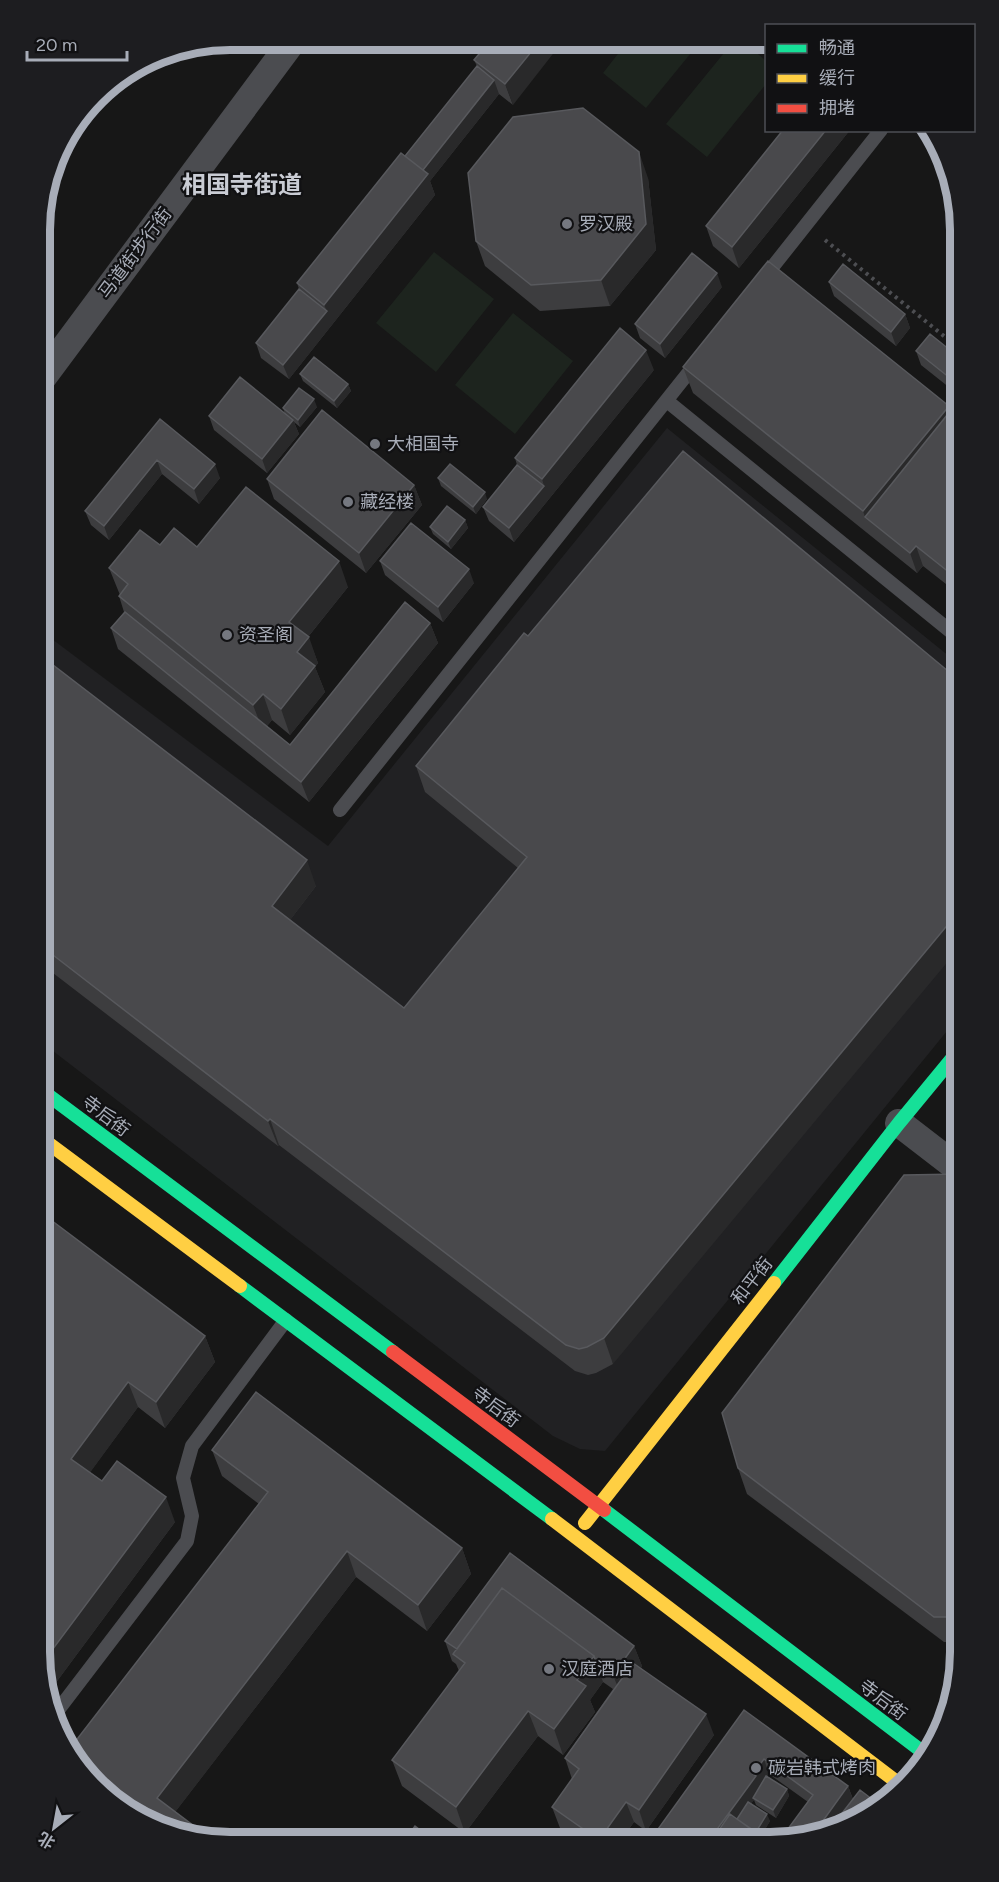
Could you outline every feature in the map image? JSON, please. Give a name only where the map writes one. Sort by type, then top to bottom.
[{"type":"street","name":"马道街步行街","points":[[50,368],[286,50]]},
{"type":"street","name":"和平街","points":[[575,1536],[898,1123],[949,1062]]},
{"type":"street","name":"寺后街","points":[[50,1096],[599,1506],[920,1750]]},
{"type":"street","points":[[898,1123],[949,1162]]},
{"type":"street","points":[[50,1144],[575,1536],[896,1781]]},
{"type":"lane","points":[[755,290],[879,132]]},
{"type":"lane","points":[[340,810],[703,355]]},
{"type":"lane","points":[[667,401],[950,631]]},
{"type":"lane","points":[[59,1709],[187,1541],[192,1516],[183,1478],[192,1446],[286,1320]]},
{"type":"path","points":[[806,225],[950,341]]},
{"type":"shaded area","points":[[621,50],[693,50],[646,108],[603,73]]},
{"type":"shaded area","points":[[726,50],[753,50],[765,60],[765,85],[707,157],[666,124]]},
{"type":"shaded area","points":[[434,252],[494,299],[436,372],[376,323]]},
{"type":"shaded area","points":[[513,313],[573,361],[515,434],[455,385]]},
{"type":"shaded area","points":[[667,428],[950,657],[949,1028],[605,1451],[580,1449],[553,1436],[50,1049],[50,638],[328,846]]},
{"type":"building","points":[[482,50],[533,50],[505,84],[474,60]]},
{"type":"building","points":[[477,66],[494,80],[423,170],[405,156]]},
{"type":"building","name":"罗汉殿","points":[[583,108],[639,152],[646,224],[601,280],[531,285],[476,241],[468,173],[513,117]]},
{"type":"building","points":[[781,132],[824,132],[732,247],[706,226]]},
{"type":"building","points":[[401,153],[428,174],[324,305],[297,283]]},
{"type":"building","points":[[692,253],[717,273],[660,344],[635,324]]},
{"type":"building","points":[[768,261],[949,406],[863,511],[683,367]]},
{"type":"building","points":[[843,264],[905,314],[891,332],[829,282]]},
{"type":"building","points":[[299,289],[327,311],[283,365],[256,343]]},
{"type":"building","points":[[620,328],[646,350],[542,479],[515,458]]},
{"type":"building","points":[[930,334],[950,350],[950,378],[916,351]]},
{"type":"building","points":[[314,357],[348,384],[334,401],[300,374]]},
{"type":"building","points":[[240,377],[293,420],[262,459],[209,416]]},
{"type":"building","points":[[299,388],[314,399],[298,420],[283,408]]},
{"type":"building","name":"藏经楼","points":[[322,410],[414,485],[359,553],[267,479]]},
{"type":"building","points":[[950,412],[950,573],[916,546],[910,553],[865,517]]},
{"type":"building","points":[[160,419],[215,464],[194,489],[157,460],[104,526],[85,511]]},
{"type":"building","points":[[683,451],[950,672],[950,923],[604,1338],[579,1349],[566,1345],[270,1119],[268,1121],[50,953],[50,663],[307,860],[272,906],[404,1008],[527,857],[416,766],[524,633],[528,636]]},
{"type":"building","points":[[450,464],[485,492],[473,507],[438,478]]},
{"type":"building","points":[[517,465],[544,486],[509,528],[483,507]]},
{"type":"building","name":"资圣阁","points":[[246,487],[339,561],[289,622],[309,637],[297,652],[315,666],[281,709],[263,694],[253,705],[119,596],[128,584],[109,568],[140,530],[160,545],[174,528],[197,547]]},
{"type":"building","points":[[447,506],[465,520],[448,542],[430,527]]},
{"type":"building","points":[[411,523],[469,569],[438,607],[380,561]]},
{"type":"building","points":[[405,602],[430,623],[301,782],[111,628],[125,612],[290,745]]},
{"type":"building","points":[[949,1174],[949,1617],[934,1617],[738,1468],[722,1413],[904,1175]]},
{"type":"building","points":[[50,1219],[205,1336],[156,1402],[128,1382],[71,1459],[102,1481],[117,1461],[166,1497],[50,1653],[50,1327],[52,1324],[50,1322]]},
{"type":"building","points":[[256,1392],[462,1548],[418,1605],[347,1551],[157,1798],[199,1829],[161,1819],[120,1795],[94,1771],[74,1743],[268,1492],[212,1450]]},
{"type":"building","points":[[510,1553],[634,1646],[613,1675],[596,1662],[594,1656],[502,1588],[457,1649],[445,1641]]},
{"type":"building","points":[[502,1588],[594,1656],[577,1680],[586,1686],[554,1729],[528,1711],[456,1807],[392,1760],[465,1663],[453,1654]]},
{"type":"building","points":[[633,1663],[706,1714],[639,1810],[626,1802],[605,1832],[588,1832],[552,1807],[579,1769],[565,1758]]},
{"type":"building","points":[[744,1710],[848,1786],[820,1825],[786,1831],[813,1795],[764,1759],[753,1774],[756,1776],[715,1832],[656,1832]]},
{"type":"building","points":[[766,1776],[787,1789],[773,1810],[753,1798]]},
{"type":"building","points":[[860,1790],[873,1800],[849,1814],[839,1817]]},
{"type":"building","points":[[748,1802],[767,1814],[756,1832],[737,1819]]},
{"type":"building","points":[[730,1814],[755,1832],[717,1832]]},
{"type":"building","points":[[415,1826],[423,1832],[410,1832]]},
{"type":"traffic: fast","points":[[774,1283],[949,1062]]},
{"type":"traffic: fast","points":[[50,1096],[393,1352]]},
{"type":"traffic: fast","points":[[240,1286],[552,1519]]},
{"type":"traffic: fast","points":[[604,1510],[920,1750]]},
{"type":"traffic: slow","points":[[50,1144],[240,1286]]},
{"type":"traffic: slow","points":[[585,1523],[774,1283]]},
{"type":"traffic: slow","points":[[552,1519],[896,1781]]},
{"type":"traffic: jam","points":[[393,1352],[604,1510]]},
{"type":"place","name":"罗汉殿","points":[[567,224]]},
{"type":"place","name":"大相国寺","points":[[375,444]]},
{"type":"place","name":"藏经楼","points":[[348,502]]},
{"type":"place","name":"资圣阁","points":[[227,635]]},
{"type":"place","name":"汉庭酒店","points":[[549,1669]]},
{"type":"place","name":"碳岩韩式烤肉","points":[[756,1768]]},
{"type":"district","name":"相国寺街道","points":[[242,184]]}]
